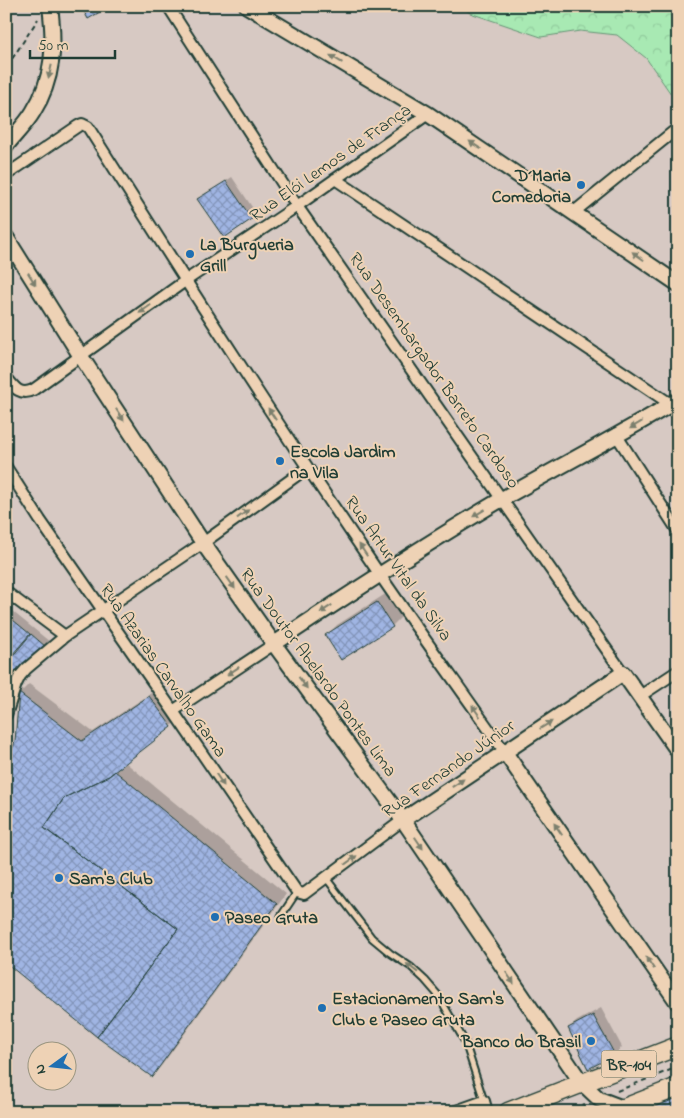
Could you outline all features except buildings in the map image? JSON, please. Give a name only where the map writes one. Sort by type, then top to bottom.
[{"type":"highway","name":"BR-104","points":[[508,1112],[581,1082],[678,1046]]},
{"type":"highway","name":"BR-104","points":[[619,1110],[678,1087]]},
{"type":"main road","points":[[247,6],[428,114],[678,284]]},
{"type":"main road","points":[[6,146],[32,113],[44,92],[53,56],[54,33],[46,10]]},
{"type":"main road","name":"Rua Doutor Abelardo Pontes Lima","points":[[6,237],[80,355],[203,543],[274,644],[403,820],[581,1082],[598,1099],[619,1110]]},
{"type":"main road","points":[[274,644],[379,574],[502,499],[676,404]]},
{"type":"main road","name":"Rua Desembargador Barreto Cardoso","points":[[623,673],[678,750]]},
{"type":"main road","name":"Rua Fernando Júnior","points":[[403,820],[623,673]]},
{"type":"main road","name":"Rua Artur Vital da Silva","points":[[504,751],[678,1003]]},
{"type":"street","name":"Rua Desembargador Barreto Cardoso","points":[[168,6],[297,206],[623,673]]},
{"type":"street","name":"Rua Elói Lemos de França","points":[[6,377],[16,390],[28,392],[185,281],[297,206],[428,114]]},
{"type":"street","name":"Rua Artur Vital da Silva","points":[[6,175],[82,124],[88,127],[185,281],[307,468],[504,751]]},
{"type":"street","points":[[574,212],[678,128]]},
{"type":"street","points":[[335,179],[676,404]]},
{"type":"street","points":[[618,436],[678,531]]},
{"type":"street","name":"Rua Azarias Carvalho Gama","points":[[6,467],[40,520],[296,892]]},
{"type":"street","points":[[6,715],[20,676],[65,636],[203,543],[307,468]]},
{"type":"street","points":[[6,592],[65,636]]},
{"type":"street","points":[[173,711],[274,644]]},
{"type":"street","points":[[640,696],[678,671]]},
{"type":"street","name":"Rua Fernando Júnior","points":[[296,892],[304,894],[403,820]]},
{"type":"street","points":[[453,1112],[484,1100],[487,1112]]},
{"type":"lane","points":[[326,878],[372,938],[411,967],[438,995],[465,1042],[484,1100]]},
{"type":"lane","points":[[281,916],[296,892]]},
{"type":"path","points":[[6,65],[46,10]]},
{"type":"path","points":[[566,1112],[678,1067]]},
{"type":"green space","points":[[461,6],[678,6],[678,98],[671,94],[646,58],[617,35],[580,31],[541,37],[470,13]]},
{"type":"place","name":"D´Maria Comedoria","points":[[581,185]]},
{"type":"place","name":"La Burgueria Grill","points":[[190,254]]},
{"type":"place","name":"Escola Jardim na Vila","points":[[280,461]]},
{"type":"place","name":"Sam's Club","points":[[59,878]]},
{"type":"place","name":"Paseo Gruta","points":[[215,917]]},
{"type":"place","name":"Estacionamento Sam's Club e Paseo Gruta","points":[[322,1008]]},
{"type":"place","name":"Banco do Brasil","points":[[591,1041]]}]
